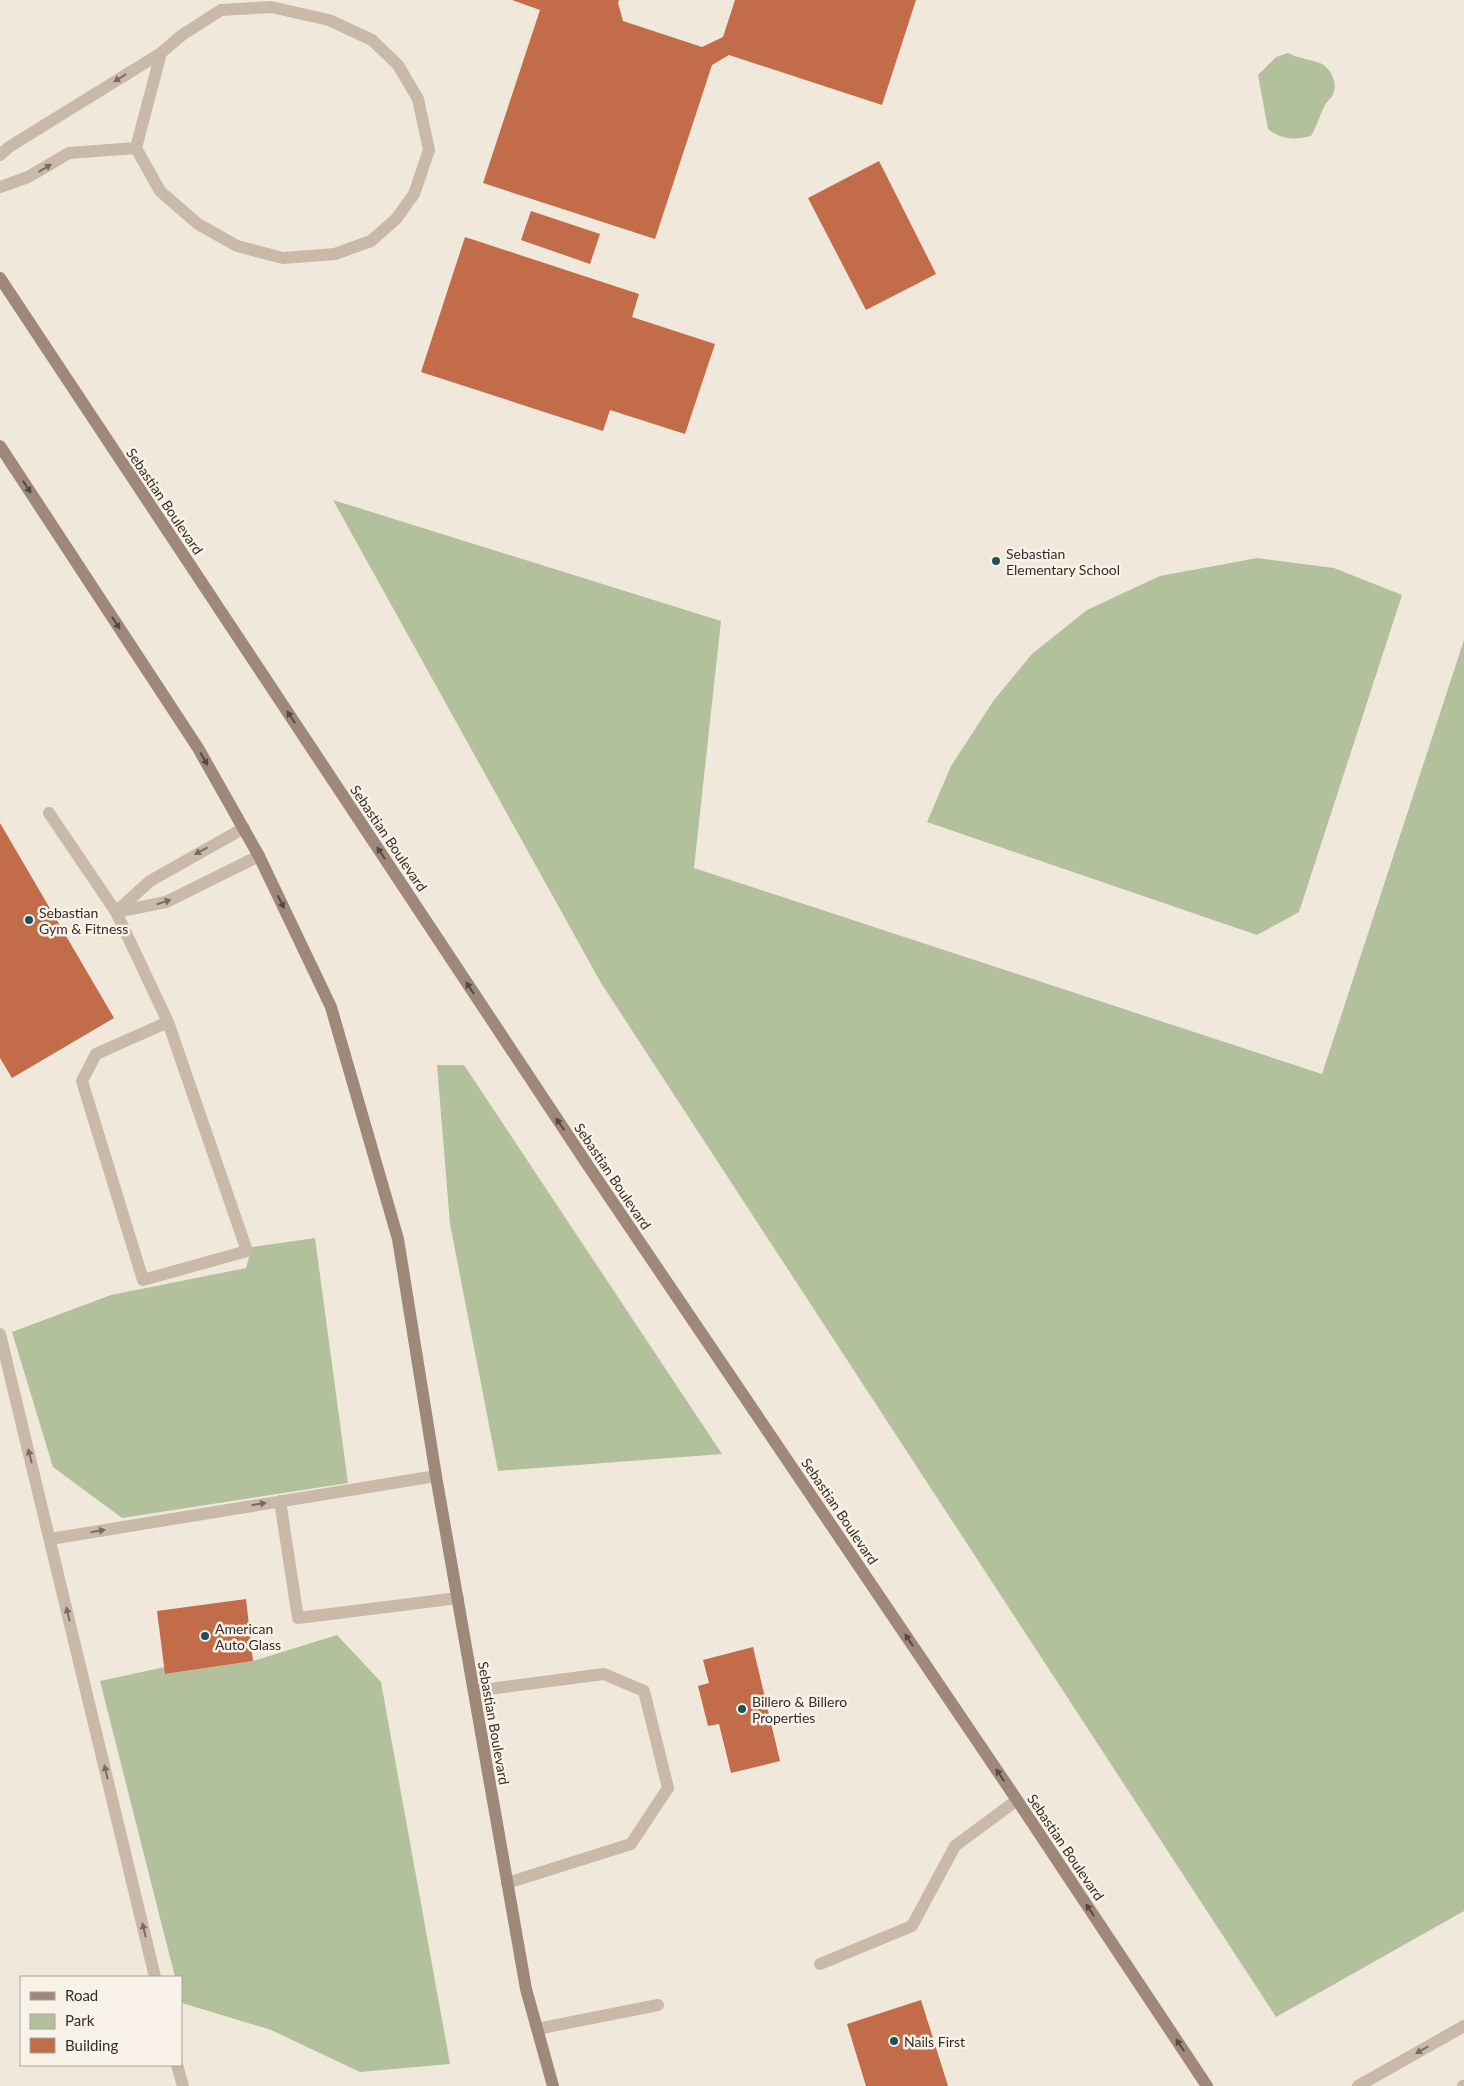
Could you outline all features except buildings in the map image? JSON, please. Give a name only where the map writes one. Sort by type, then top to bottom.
[{"type":"main road","name":"Sebastian Boulevard","points":[[0,278],[593,1172],[1017,1800],[1207,2086]]},
{"type":"main road","name":"Sebastian Boulevard","points":[[0,446],[198,748],[259,856],[331,1007],[398,1239],[436,1476],[526,1989],[553,2086]]},
{"type":"street","points":[[0,156],[9,147],[161,53],[182,35],[221,10],[271,7],[329,20],[372,40],[398,66],[418,99],[429,150],[414,194],[396,219],[371,241],[334,254],[283,258],[238,246],[198,224],[160,191],[136,148],[161,53]]},
{"type":"street","points":[[0,187],[28,178],[69,153],[136,148]]},
{"type":"street","points":[[49,813],[116,912],[168,1022],[247,1251],[143,1280],[82,1081],[96,1054],[168,1022]]},
{"type":"street","points":[[116,912],[150,880],[244,828]]},
{"type":"street","points":[[116,912],[166,902],[259,856]]},
{"type":"street","points":[[0,1334],[155,1976]]},
{"type":"street","points":[[50,1539],[436,1476]]},
{"type":"street","points":[[280,1501],[298,1618],[458,1598]]},
{"type":"street","points":[[474,1692],[604,1674],[644,1691],[668,1788],[631,1844],[507,1883]]},
{"type":"street","points":[[820,1964],[912,1926],[955,1846],[1017,1800]]},
{"type":"street","points":[[537,2029],[658,2005]]},
{"type":"street","points":[[1358,2086],[1464,2026]]},
{"type":"street","points":[[177,2066],[183,2086]]},
{"type":"green space","points":[[1288,53],[1322,64],[1333,77],[1335,86],[1333,94],[1325,105],[1311,136],[1288,138],[1273,133],[1268,129],[1258,75],[1276,57]]},
{"type":"green space","points":[[333,500],[721,621],[694,868],[1322,1074],[1464,640],[1464,1911],[1276,2017],[601,983]]},
{"type":"green space","points":[[1257,558],[1334,568],[1402,595],[1299,912],[1257,935],[927,822],[951,766],[994,700],[1032,654],[1087,610],[1160,576]]},
{"type":"green space","points":[[437,1065],[464,1065],[722,1454],[498,1471],[450,1224]]},
{"type":"green space","points":[[315,1238],[348,1483],[122,1518],[53,1467],[12,1332],[111,1295],[246,1268],[252,1247]]},
{"type":"green space","points":[[337,1635],[381,1682],[450,2064],[360,2072],[271,2030],[182,2003],[182,1976],[175,1976],[100,1681],[165,1667],[166,1674],[253,1661]]},
{"type":"place","name":"Sebastian Elementary School","points":[[996,561]]},
{"type":"place","name":"Sebastian Gym & Fitness","points":[[29,920]]},
{"type":"place","name":"American Auto Glass","points":[[205,1636]]},
{"type":"place","name":"Billero & Billero Properties","points":[[742,1709]]},
{"type":"place","name":"Nails First","points":[[894,2041]]}]
